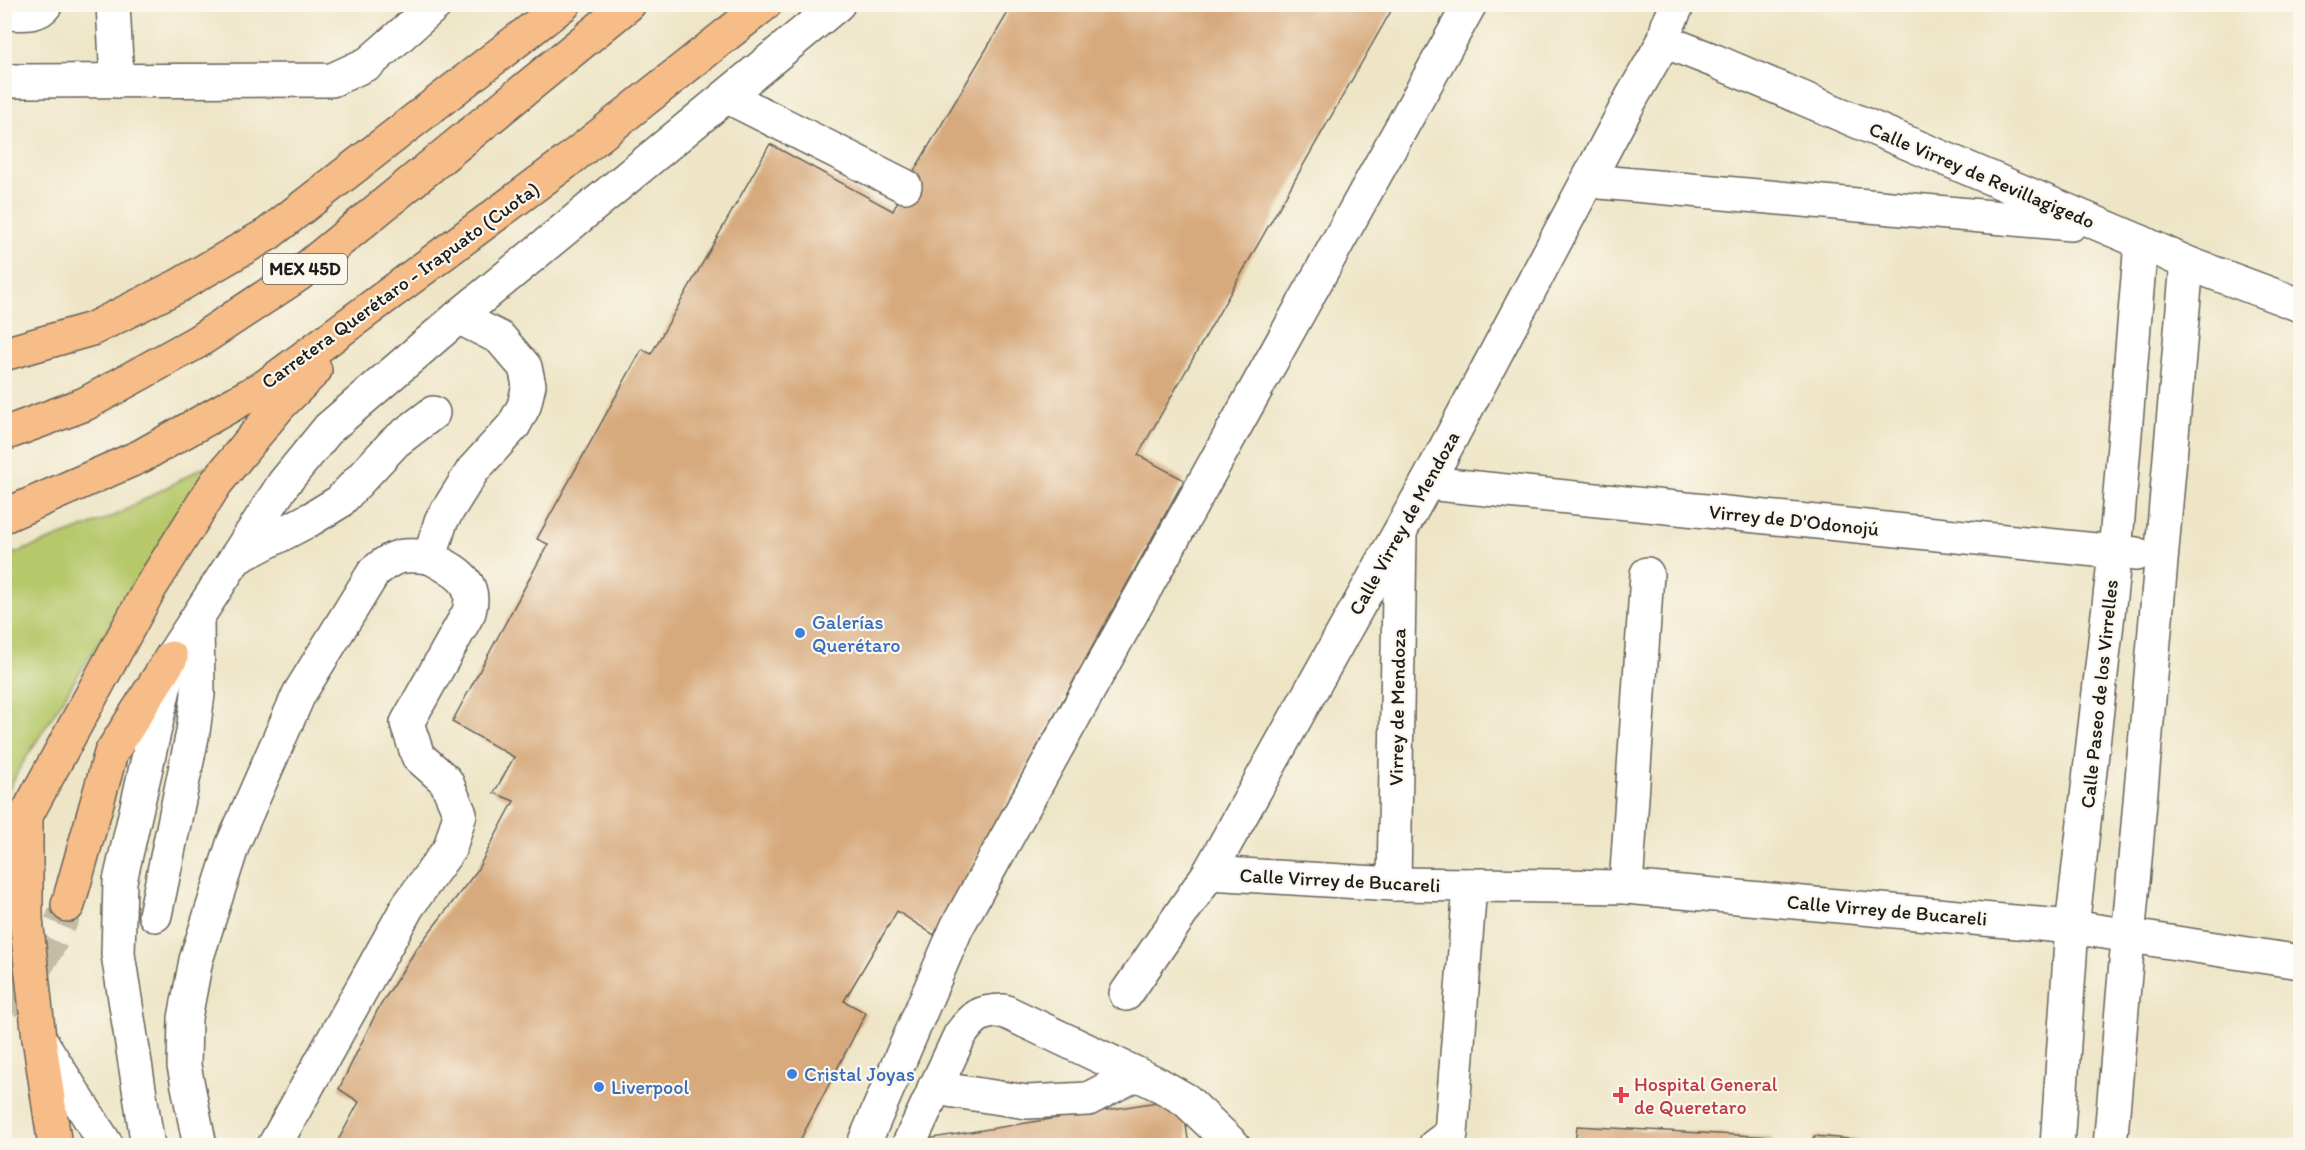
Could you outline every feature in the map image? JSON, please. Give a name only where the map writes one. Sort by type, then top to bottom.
[{"type":"highway","points":[[4,354],[92,329],[178,286],[268,234],[564,4]]},
{"type":"highway","name":"MEX 45D","points":[[4,434],[85,404],[197,342],[298,275],[630,4]]},
{"type":"highway","name":"Carretera Querétaro - Irapuato (Cuota)","points":[[4,516],[141,456],[267,385],[565,163],[765,4]]},
{"type":"highway","points":[[4,856],[150,588],[216,483],[279,406],[392,292]]},
{"type":"highway","points":[[68,905],[111,753],[171,658]]},
{"type":"highway","points":[[26,817],[26,919],[39,1038],[56,1146]]},
{"type":"street","points":[[4,13],[35,13],[41,11],[46,4]]},
{"type":"street","points":[[113,4],[117,81]]},
{"type":"street","points":[[4,81],[332,80],[369,63],[436,4]]},
{"type":"street","points":[[148,1146],[118,954],[120,880],[171,658],[284,483],[329,429],[458,318],[838,4]]},
{"type":"street","points":[[862,1146],[957,927],[1470,4]]},
{"type":"street","name":"Calle Virrey de Mendoza","points":[[1126,994],[1209,873],[1427,483],[1633,95],[1665,41],[1668,25],[1678,4]]},
{"type":"street","name":"Calle Virrey de Revillagigedo","points":[[1665,41],[2187,263],[2301,305]]},
{"type":"street","points":[[728,97],[905,186]]},
{"type":"street","points":[[1589,181],[2101,226]]},
{"type":"street","name":"Calle Paseo de los Virrelles","points":[[2057,1146],[2072,927],[2115,553],[2141,242]]},
{"type":"street","points":[[2110,1146],[2187,263]]},
{"type":"street","points":[[430,557],[441,520],[473,470],[514,425],[524,406],[529,385],[525,367],[500,338],[458,318]]},
{"type":"street","points":[[237,558],[312,519],[339,502],[395,442],[433,413]]},
{"type":"street","name":"Virrey de D'Odonojú","points":[[1427,483],[2162,557]]},
{"type":"street","name":"Virrey de Mendoza","points":[[1394,884],[1400,531]]},
{"type":"street","points":[[200,1146],[184,1066],[185,1018],[196,960],[233,844],[299,694],[374,572],[388,560],[404,555],[430,557],[458,574],[469,587],[473,599],[469,612],[407,723],[418,756],[446,781],[460,814],[450,848],[408,906],[274,1146]]},
{"type":"street","points":[[1626,887],[1647,574]]},
{"type":"street","points":[[154,915],[193,732],[198,694],[197,620]]},
{"type":"street","name":"Calle Virrey de Bucareli","points":[[1209,873],[1394,884],[1626,887],[2072,927],[2301,962]]},
{"type":"street","points":[[1435,1146],[1451,1134],[1470,885]]},
{"type":"street","points":[[908,1146],[960,1035],[971,1020],[984,1011],[1004,1011],[1186,1100],[1234,1146]]},
{"type":"street","points":[[39,1038],[107,1146]]},
{"type":"street","points":[[934,1088],[1027,1102],[1088,1099],[1136,1074]]},
{"type":"green space","points":[[220,458],[89,658],[19,769],[5,798],[5,557],[114,516]]},
{"type":"building","name":"Galerías Querétaro","points":[[1013,4],[1395,4],[1138,455],[1184,480],[934,935],[897,911],[844,1001],[866,1013],[797,1146],[335,1146],[359,1102],[339,1089],[378,1009],[417,948],[476,872],[514,801],[494,793],[514,757],[452,722],[548,544],[537,539],[642,349],[651,354],[770,144],[893,211],[905,186]]},
{"type":"building","points":[[1182,1098],[1189,1146],[927,1146],[926,1139]]},
{"type":"building","points":[[1577,1126],[1772,1137],[1771,1146],[1575,1146]]},
{"type":"building","points":[[1814,1136],[1908,1144],[1908,1146],[1813,1146]]},
{"type":"tunnel","points":[[4,1005],[41,958],[56,933],[68,905]]},
{"type":"place","name":"Galerías Querétaro","points":[[800,633]]},
{"type":"place","name":"Cristal Joyas","points":[[792,1074]]},
{"type":"place","name":"Liverpool","points":[[599,1087]]},
{"type":"place","name":"Hospital General de Queretaro","points":[[1621,1095]]}]
